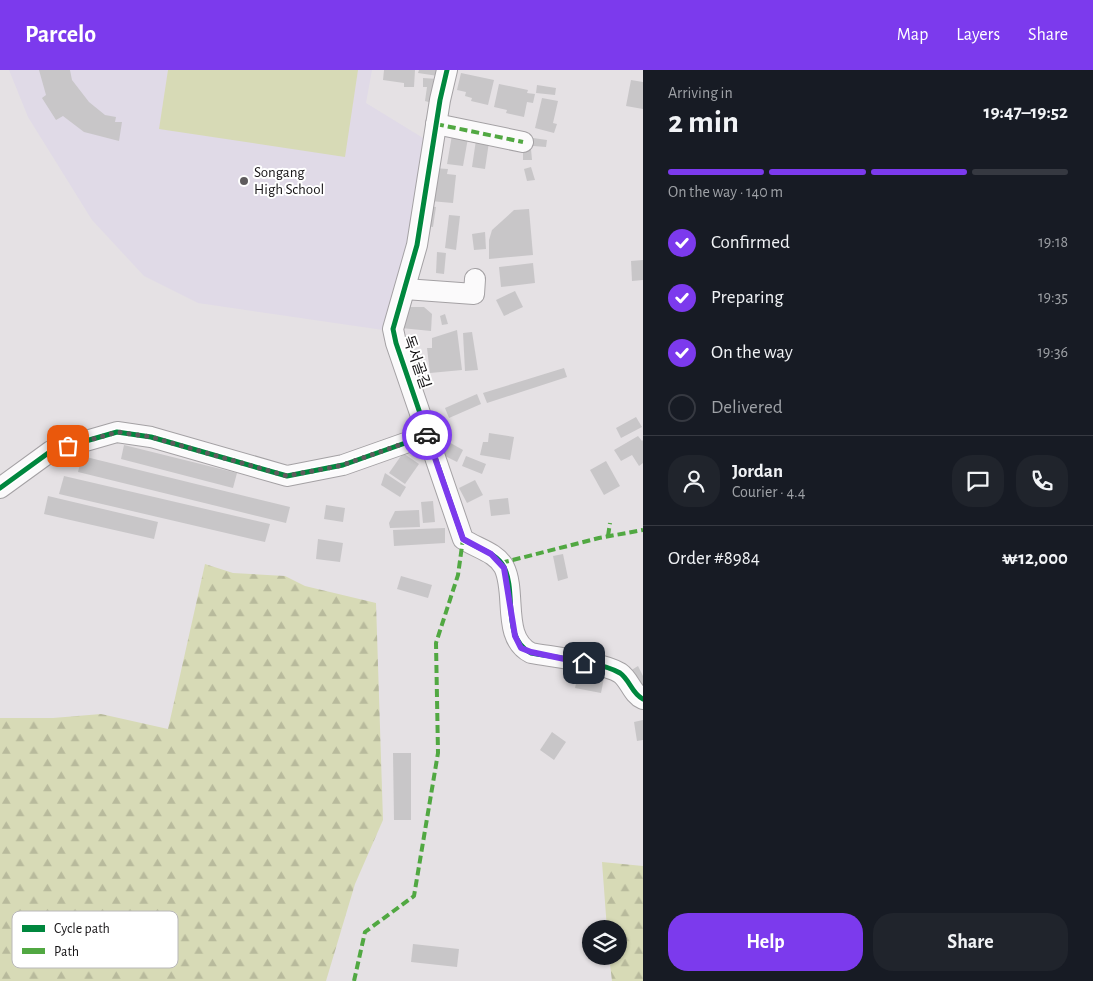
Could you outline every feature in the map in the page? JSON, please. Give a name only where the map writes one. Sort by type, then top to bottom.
[{"type":"street","name":"독서골길","points":[[447,70],[436,124],[417,246],[393,329],[450,508],[463,539],[491,554],[504,568],[515,636],[521,648],[531,652],[602,667],[620,674],[637,696],[643,700]]},
{"type":"street","points":[[436,124],[523,142]]},
{"type":"street","points":[[405,288],[474,294],[474,279]]},
{"type":"street","points":[[0,488],[51,451],[118,432],[151,437],[287,476],[343,465],[428,435]]},
{"type":"shaded area","name":"Songang High School","points":[[9,70],[372,70],[366,103],[428,141],[410,242],[383,330],[198,303],[144,276],[92,220],[28,117]]},
{"type":"green space","points":[[168,70],[358,70],[345,157],[159,129]]},
{"type":"green space","points":[[205,564],[233,573],[285,576],[305,586],[376,603],[383,820],[355,884],[326,981],[0,981],[0,718],[53,718],[101,714],[168,729]]},
{"type":"green space","points":[[602,862],[643,866],[643,981],[612,981],[610,965],[627,965],[627,920],[606,920]]},
{"type":"building","points":[[39,70],[70,70],[72,80],[89,102],[105,115],[116,117],[115,122],[122,122],[119,141],[84,132],[63,116],[56,120],[42,98],[46,95]]},
{"type":"building","points":[[384,70],[415,70],[414,87],[404,87],[404,83],[383,80]]},
{"type":"building","points":[[419,70],[439,70],[438,76],[418,73]]},
{"type":"building","points":[[461,73],[494,80],[488,105],[471,101],[472,98],[465,96],[466,92],[457,90]]},
{"type":"building","points":[[423,78],[438,79],[432,103],[425,101],[427,87],[423,87]]},
{"type":"building","points":[[631,80],[643,82],[643,109],[626,106]]},
{"type":"building","points":[[499,84],[528,90],[527,93],[535,94],[533,103],[527,102],[524,117],[506,113],[507,110],[494,107]]},
{"type":"building","points":[[537,85],[556,88],[555,95],[536,93]]},
{"type":"building","points":[[542,98],[558,101],[553,123],[557,124],[554,133],[535,128]]},
{"type":"building","points":[[452,135],[468,138],[463,166],[447,164]]},
{"type":"building","points":[[533,138],[547,140],[546,147],[533,146]]},
{"type":"building","points":[[476,140],[489,142],[485,169],[472,167]]},
{"type":"building","points":[[531,149],[532,160],[523,160],[523,150]]},
{"type":"building","points":[[531,167],[535,180],[527,181],[524,169]]},
{"type":"building","points":[[433,168],[448,169],[447,174],[456,175],[453,203],[430,201]]},
{"type":"building","points":[[428,206],[436,207],[433,227],[426,226]]},
{"type":"building","points":[[529,209],[533,255],[489,259],[489,240],[492,230],[514,210]]},
{"type":"building","points":[[449,215],[460,216],[456,250],[445,248]]},
{"type":"building","points":[[485,232],[486,249],[474,250],[472,234]]},
{"type":"building","points":[[437,252],[446,253],[444,274],[436,273]]},
{"type":"building","points":[[643,260],[643,280],[632,281],[631,261]]},
{"type":"building","points":[[533,263],[535,283],[501,287],[499,267]]},
{"type":"building","points":[[515,291],[523,307],[504,316],[496,300]]},
{"type":"building","points":[[410,307],[424,307],[432,314],[431,331],[401,328],[401,314]]},
{"type":"building","points":[[445,314],[448,324],[442,325],[440,316]]},
{"type":"building","points":[[457,330],[462,370],[430,373],[427,348],[432,348],[432,338]]},
{"type":"building","points":[[472,332],[478,370],[465,371],[463,333]]},
{"type":"building","points":[[421,359],[426,376],[416,379],[411,363]]},
{"type":"building","points":[[564,368],[567,377],[487,403],[483,393]]},
{"type":"building","points":[[477,394],[481,404],[449,418],[445,408]]},
{"type":"building","points":[[636,417],[642,427],[621,438],[616,428]]},
{"type":"building","points":[[489,433],[514,437],[510,460],[480,455],[483,442],[488,442]]},
{"type":"building","points":[[638,436],[643,440],[643,463],[639,466],[632,455],[621,461],[614,450]]},
{"type":"building","points":[[447,441],[463,450],[457,462],[441,454]]},
{"type":"building","points":[[124,445],[237,473],[233,488],[121,459]]},
{"type":"building","points":[[403,453],[419,464],[405,484],[389,473]]},
{"type":"building","points":[[82,456],[290,507],[286,523],[78,472]]},
{"type":"building","points":[[466,456],[486,464],[482,474],[462,466]]},
{"type":"building","points":[[606,461],[620,486],[604,495],[590,470]]},
{"type":"building","points":[[385,473],[406,487],[400,497],[381,485]]},
{"type":"building","points":[[64,476],[270,524],[265,542],[59,494]]},
{"type":"building","points":[[475,480],[483,495],[467,503],[459,488]]},
{"type":"building","points":[[48,496],[158,522],[154,539],[44,514]]},
{"type":"building","points":[[508,498],[510,514],[491,516],[489,500]]},
{"type":"building","points":[[433,501],[435,522],[423,523],[421,502]]},
{"type":"building","points":[[326,505],[345,508],[343,522],[324,519]]},
{"type":"building","points":[[419,510],[420,527],[390,528],[389,523],[395,511]]},
{"type":"building","points":[[445,528],[445,543],[394,546],[393,530]]},
{"type":"building","points":[[318,539],[343,543],[340,562],[316,559]]},
{"type":"building","points":[[563,554],[568,578],[558,581],[553,556]]},
{"type":"building","points":[[401,576],[432,585],[428,598],[397,589]]},
{"type":"building","points":[[638,666],[643,676],[643,686],[640,688],[630,671]]},
{"type":"building","points":[[578,674],[604,678],[601,693],[575,688]]},
{"type":"building","points":[[643,720],[643,740],[637,741],[634,722]]},
{"type":"building","points":[[552,732],[566,742],[554,760],[540,750]]},
{"type":"building","points":[[393,753],[411,753],[411,820],[394,820]]},
{"type":"building","points":[[413,944],[459,949],[457,967],[411,962]]},
{"type":"marked path","points":[[436,124],[523,142]]},
{"type":"marked path","points":[[608,536],[610,523]]},
{"type":"marked path","points":[[501,563],[599,538],[643,530]]},
{"type":"marked path","points":[[354,981],[365,932],[414,896],[438,753],[436,643],[458,575],[463,539]]},
{"type":"cycle path","points":[[447,70],[440,100],[417,245],[393,329],[396,343],[463,539],[491,554],[504,567],[508,578],[513,626],[516,637],[522,646],[531,653],[590,663],[612,669],[620,673],[636,694],[643,699]]},
{"type":"cycle path","points":[[0,488],[51,451],[117,432],[151,437],[287,476],[343,465],[428,435]]},
{"type":"way so far","points":[[68,446],[118,432],[151,437],[287,476],[343,465],[427,435]]},
{"type":"place","name":"Songang High School","points":[[244,181]]},
{"type":"route","points":[[427,435],[450,508],[463,539],[491,554],[498,559],[504,568],[515,636],[521,648],[531,652],[584,663]]}]
